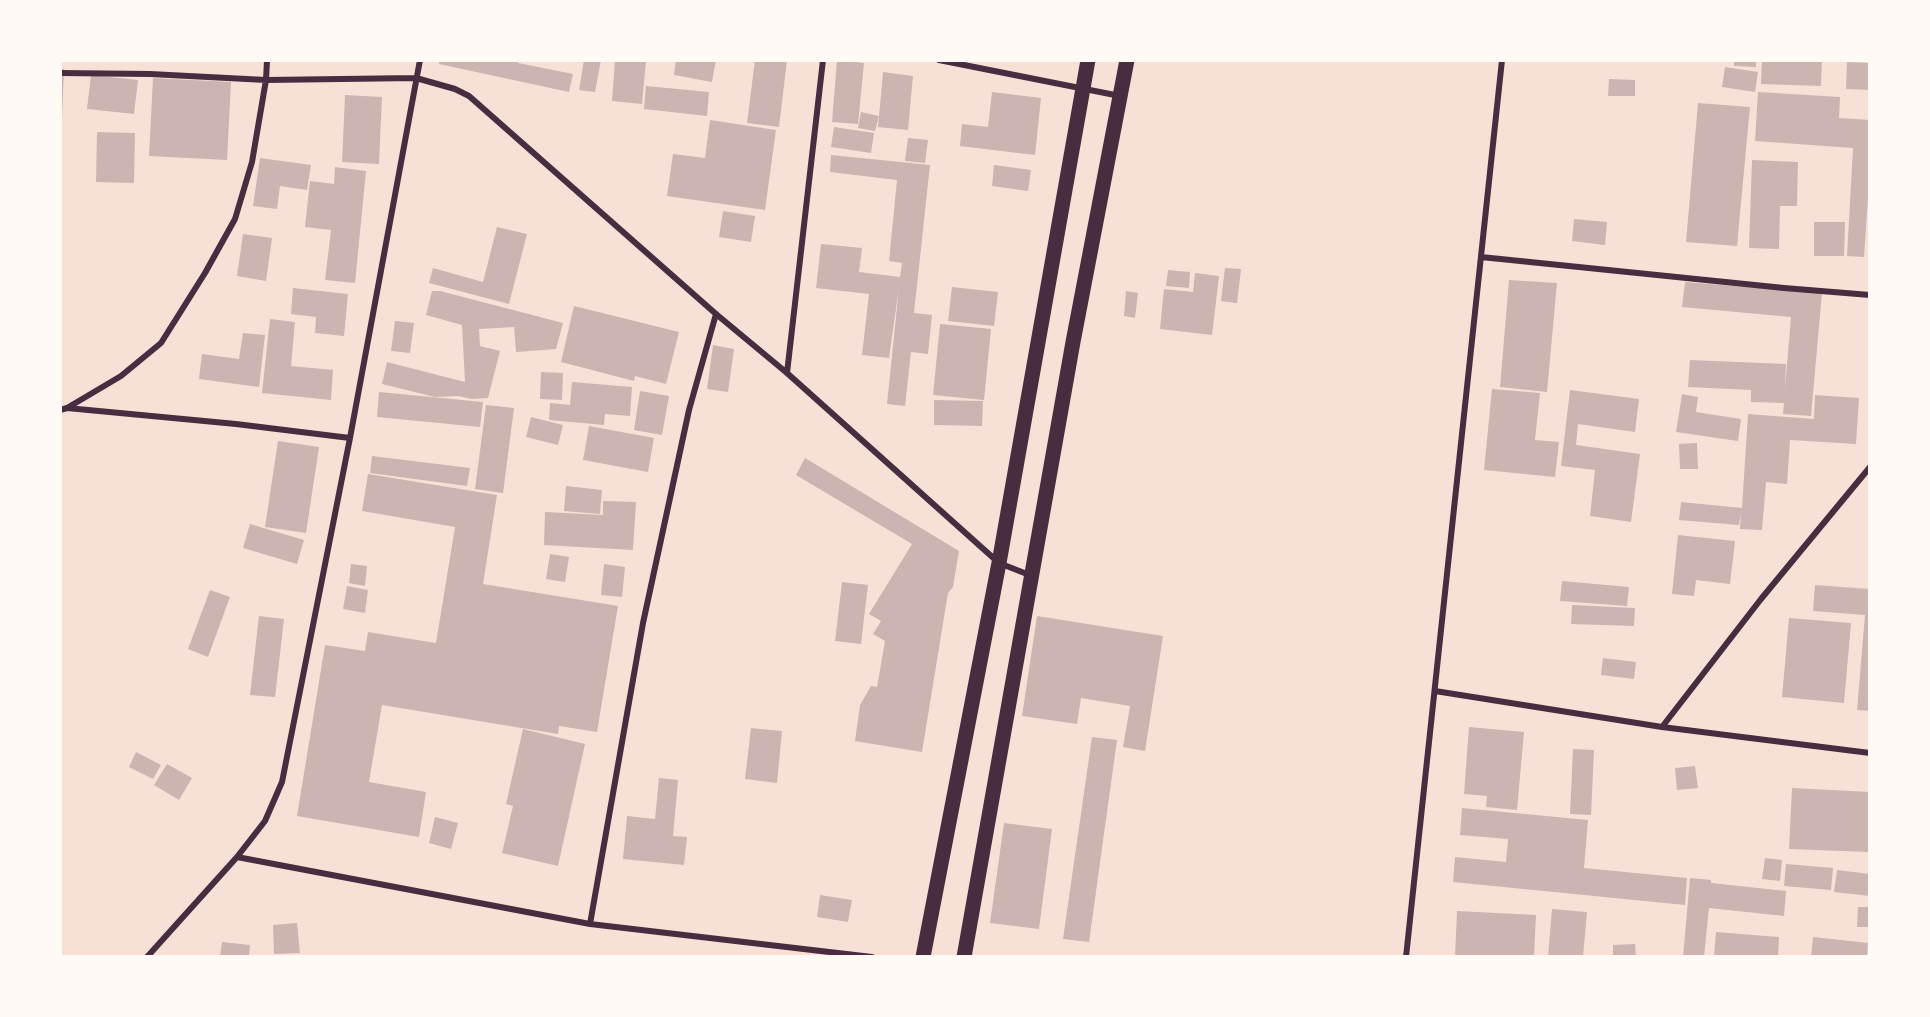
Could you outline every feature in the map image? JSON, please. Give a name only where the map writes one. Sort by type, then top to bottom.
[{"type":"main road","points":[[923,957],[999,563],[1088,60]]},
{"type":"main road","points":[[964,957],[1073,342],[1127,60]]},
{"type":"street","points":[[64,409],[121,376],[161,343],[205,273],[235,219],[252,162],[266,80],[267,60]]},
{"type":"street","points":[[147,957],[237,857],[265,821],[282,782],[350,438],[420,60]]},
{"type":"street","points":[[787,373],[823,60]]},
{"type":"street","points":[[939,60],[1121,96]]},
{"type":"street","points":[[1406,957],[1502,60]]},
{"type":"street","points":[[60,73],[150,74],[266,80],[416,78],[455,89],[469,96],[716,314],[787,373],[999,563],[1032,576]]},
{"type":"street","points":[[1481,257],[1870,295]]},
{"type":"street","points":[[590,924],[643,623],[689,410],[716,314]]},
{"type":"street","points":[[64,409],[236,424],[350,438]]},
{"type":"street","points":[[1662,728],[1761,599],[1870,466]]},
{"type":"street","points":[[1435,691],[1662,728],[1870,753]]},
{"type":"street","points":[[237,857],[590,924],[872,957]]},
{"type":"building","points":[[440,60],[518,60],[518,63],[573,74],[569,92],[439,64]]},
{"type":"building","points":[[584,60],[601,60],[595,92],[579,90]]},
{"type":"building","points":[[615,60],[646,60],[642,104],[612,101]]},
{"type":"building","points":[[676,60],[716,60],[712,82],[674,75]]},
{"type":"building","points":[[755,60],[787,60],[779,127],[747,123]]},
{"type":"building","points":[[837,60],[864,63],[858,124],[832,122]]},
{"type":"building","points":[[1734,60],[1756,60],[1756,67],[1734,66]]},
{"type":"building","points":[[1762,60],[1822,60],[1821,86],[1761,84]]},
{"type":"building","points":[[1847,62],[1870,63],[1870,90],[1846,89]]},
{"type":"building","points":[[1725,67],[1758,72],[1755,92],[1722,87]]},
{"type":"building","points":[[60,69],[64,69],[62,118],[60,118]]},
{"type":"building","points":[[883,72],[913,76],[908,130],[878,127]]},
{"type":"building","points":[[91,75],[138,80],[134,114],[87,109]]},
{"type":"building","points":[[153,78],[231,82],[227,160],[149,156]]},
{"type":"building","points":[[1609,79],[1635,80],[1635,96],[1608,96]]},
{"type":"building","points":[[646,86],[709,92],[707,116],[644,109]]},
{"type":"building","points":[[992,92],[1041,98],[1035,155],[960,146],[962,124],[988,127]]},
{"type":"building","points":[[1758,92],[1840,97],[1839,118],[1870,120],[1870,168],[1864,257],[1847,256],[1853,148],[1755,141]]},
{"type":"building","points":[[345,95],[382,97],[379,164],[342,162]]},
{"type":"building","points":[[1698,103],[1750,107],[1737,246],[1686,242]]},
{"type":"building","points":[[861,112],[879,116],[875,131],[858,128]]},
{"type":"building","points":[[710,120],[776,130],[765,210],[667,196],[673,154],[705,158]]},
{"type":"building","points":[[834,127],[874,133],[871,153],[831,147]]},
{"type":"building","points":[[97,132],[135,133],[134,183],[96,182]]},
{"type":"building","points":[[908,138],[928,140],[925,163],[905,161]]},
{"type":"building","points":[[831,155],[930,165],[914,313],[932,315],[928,354],[911,352],[905,406],[887,404],[899,288],[889,358],[862,355],[869,294],[816,288],[821,244],[862,248],[859,272],[900,277],[902,263],[889,261],[897,180],[830,172]]},
{"type":"building","points":[[260,158],[311,165],[307,190],[280,186],[277,209],[253,206]]},
{"type":"building","points":[[1752,160],[1798,162],[1797,206],[1780,206],[1779,249],[1749,248]]},
{"type":"building","points":[[994,165],[1031,170],[1028,191],[992,186]]},
{"type":"building","points":[[335,167],[366,171],[355,283],[325,280],[331,230],[305,227],[310,181],[334,184]]},
{"type":"building","points":[[723,211],[755,216],[751,242],[719,237]]},
{"type":"building","points":[[1574,219],[1607,222],[1605,245],[1572,241]]},
{"type":"building","points":[[1814,222],[1845,222],[1844,256],[1814,256]]},
{"type":"building","points":[[497,227],[527,234],[509,304],[429,283],[433,268],[483,282]]},
{"type":"building","points":[[243,234],[272,238],[266,281],[237,276]]},
{"type":"building","points":[[1225,268],[1241,269],[1237,303],[1221,301]]},
{"type":"building","points":[[1168,270],[1190,272],[1189,288],[1166,286]]},
{"type":"building","points":[[1195,273],[1219,276],[1212,335],[1160,329],[1164,289],[1193,292]]},
{"type":"building","points":[[1509,280],[1557,283],[1547,392],[1500,387]]},
{"type":"building","points":[[1685,282],[1822,293],[1811,416],[1783,414],[1784,403],[1751,402],[1751,390],[1688,387],[1690,360],[1786,364],[1785,389],[1791,317],[1682,307]]},
{"type":"building","points":[[952,287],[998,292],[994,326],[948,321]]},
{"type":"building","points":[[293,288],[348,294],[344,336],[315,333],[316,317],[291,314]]},
{"type":"building","points":[[432,291],[440,291],[563,323],[556,349],[516,352],[514,327],[479,329],[480,346],[500,351],[488,398],[435,397],[382,384],[387,362],[465,382],[462,325],[426,315]]},
{"type":"building","points":[[1126,291],[1138,293],[1135,318],[1124,316]]},
{"type":"building","points":[[574,306],[679,332],[666,384],[635,376],[634,381],[561,362]]},
{"type":"building","points":[[270,319],[295,322],[291,366],[333,370],[331,400],[262,393]]},
{"type":"building","points":[[395,321],[414,323],[410,353],[391,351]]},
{"type":"building","points":[[940,324],[991,329],[984,400],[933,395]]},
{"type":"building","points":[[243,333],[265,335],[259,387],[199,379],[202,354],[239,359]]},
{"type":"building","points":[[713,345],[734,349],[728,392],[707,389]]},
{"type":"building","points":[[541,372],[563,373],[562,400],[540,399]]},
{"type":"building","points":[[572,382],[632,387],[630,416],[605,414],[604,425],[549,420],[550,403],[570,405]]},
{"type":"building","points":[[1492,389],[1540,393],[1535,440],[1559,442],[1555,477],[1484,470]]},
{"type":"building","points":[[1570,390],[1639,399],[1635,432],[1578,424],[1576,445],[1640,454],[1631,522],[1590,516],[1595,470],[1561,466]]},
{"type":"building","points":[[640,391],[669,396],[662,435],[634,430]]},
{"type":"building","points":[[379,392],[483,402],[480,427],[377,417]]},
{"type":"building","points":[[1682,394],[1698,397],[1696,412],[1741,419],[1738,441],[1676,432]]},
{"type":"building","points":[[1815,395],[1859,398],[1856,444],[1790,440],[1787,484],[1766,482],[1762,530],[1740,529],[1741,513],[1739,525],[1679,520],[1681,502],[1742,508],[1748,414],[1814,419]]},
{"type":"building","points":[[934,400],[983,401],[982,426],[934,425]]},
{"type":"building","points":[[486,405],[514,408],[503,493],[475,489]]},
{"type":"building","points":[[531,417],[563,425],[558,445],[526,437]]},
{"type":"building","points":[[589,426],[654,438],[648,472],[583,460]]},
{"type":"building","points":[[278,441],[319,447],[306,533],[265,527]]},
{"type":"building","points":[[1697,443],[1698,469],[1680,469],[1679,444]]},
{"type":"building","points":[[372,456],[470,468],[467,486],[370,473]]},
{"type":"building","points":[[805,458],[959,551],[953,587],[948,593],[922,752],[855,741],[860,705],[871,686],[877,687],[885,641],[873,634],[881,621],[869,614],[912,544],[796,475]]},
{"type":"building","points":[[368,474],[497,495],[483,584],[618,606],[597,732],[559,726],[558,734],[382,705],[369,782],[426,792],[419,837],[297,816],[325,645],[365,651],[368,632],[436,643],[455,527],[362,511]]},
{"type":"building","points":[[566,486],[602,490],[600,514],[564,511]]},
{"type":"building","points":[[603,501],[636,502],[633,550],[544,545],[545,512],[603,515]]},
{"type":"building","points":[[250,524],[304,540],[297,564],[243,548]]},
{"type":"building","points":[[1678,535],[1735,541],[1730,584],[1696,580],[1694,596],[1672,594]]},
{"type":"building","points":[[550,554],[569,557],[565,582],[546,579]]},
{"type":"building","points":[[351,564],[367,566],[365,586],[349,583]]},
{"type":"building","points":[[604,564],[625,567],[622,597],[601,595]]},
{"type":"building","points":[[1562,581],[1629,587],[1627,606],[1560,601]]},
{"type":"building","points":[[842,582],[868,585],[861,644],[835,641]]},
{"type":"building","points":[[1815,585],[1870,589],[1870,711],[1857,710],[1865,615],[1813,611]]},
{"type":"building","points":[[347,586],[368,590],[365,613],[343,609]]},
{"type":"building","points":[[210,590],[230,597],[208,657],[188,649]]},
{"type":"building","points":[[1572,605],[1635,608],[1634,626],[1571,624]]},
{"type":"building","points":[[259,616],[284,619],[275,697],[250,695]]},
{"type":"building","points":[[1037,616],[1163,636],[1145,751],[1123,747],[1130,706],[1081,698],[1077,724],[1022,716]]},
{"type":"building","points":[[1789,618],[1851,623],[1844,703],[1782,697]]},
{"type":"building","points":[[1603,658],[1636,662],[1634,679],[1601,675]]},
{"type":"building","points":[[1469,727],[1524,732],[1517,810],[1486,807],[1487,796],[1464,794]]},
{"type":"building","points":[[751,728],[782,731],[777,783],[745,779]]},
{"type":"building","points":[[523,729],[585,744],[558,866],[502,853],[513,806],[506,804]]},
{"type":"building","points":[[1092,737],[1117,740],[1089,942],[1063,939]]},
{"type":"building","points":[[1573,749],[1594,750],[1591,815],[1570,814]]},
{"type":"building","points":[[136,752],[161,765],[153,779],[129,767]]},
{"type":"building","points":[[167,764],[192,778],[179,800],[154,785]]},
{"type":"building","points":[[1695,766],[1698,788],[1677,790],[1675,768]]},
{"type":"building","points":[[659,778],[678,780],[673,836],[687,837],[684,865],[623,859],[627,816],[655,819]]},
{"type":"building","points":[[1792,788],[1870,792],[1870,852],[1789,849]]},
{"type":"building","points":[[1462,808],[1588,820],[1584,868],[1687,878],[1685,905],[1453,882],[1455,857],[1506,862],[1508,839],[1460,835]]},
{"type":"building","points":[[435,817],[458,823],[451,849],[429,843]]},
{"type":"building","points":[[1004,823],[1052,829],[1039,929],[990,923]]},
{"type":"building","points":[[1765,858],[1782,860],[1780,881],[1762,879]]},
{"type":"building","points":[[1786,864],[1833,868],[1831,890],[1784,886]]},
{"type":"building","points":[[1837,870],[1870,874],[1870,896],[1834,892]]},
{"type":"building","points":[[1690,878],[1711,880],[1711,883],[1786,891],[1784,916],[1709,908],[1704,957],[1683,957]]},
{"type":"building","points":[[820,895],[852,900],[848,922],[817,917]]},
{"type":"building","points":[[1858,907],[1870,907],[1870,927],[1857,927]]},
{"type":"building","points":[[1552,909],[1587,912],[1583,957],[1548,957]]},
{"type":"building","points":[[1457,911],[1536,915],[1534,957],[1455,957]]},
{"type":"building","points":[[297,923],[300,953],[274,954],[273,925]]},
{"type":"building","points":[[1716,932],[1779,937],[1778,957],[1714,957]]},
{"type":"building","points":[[1813,937],[1868,943],[1867,957],[1811,957]]},
{"type":"building","points":[[222,942],[250,945],[249,957],[220,957]]},
{"type":"building","points":[[1635,944],[1636,957],[1613,957],[1613,945]]}]
